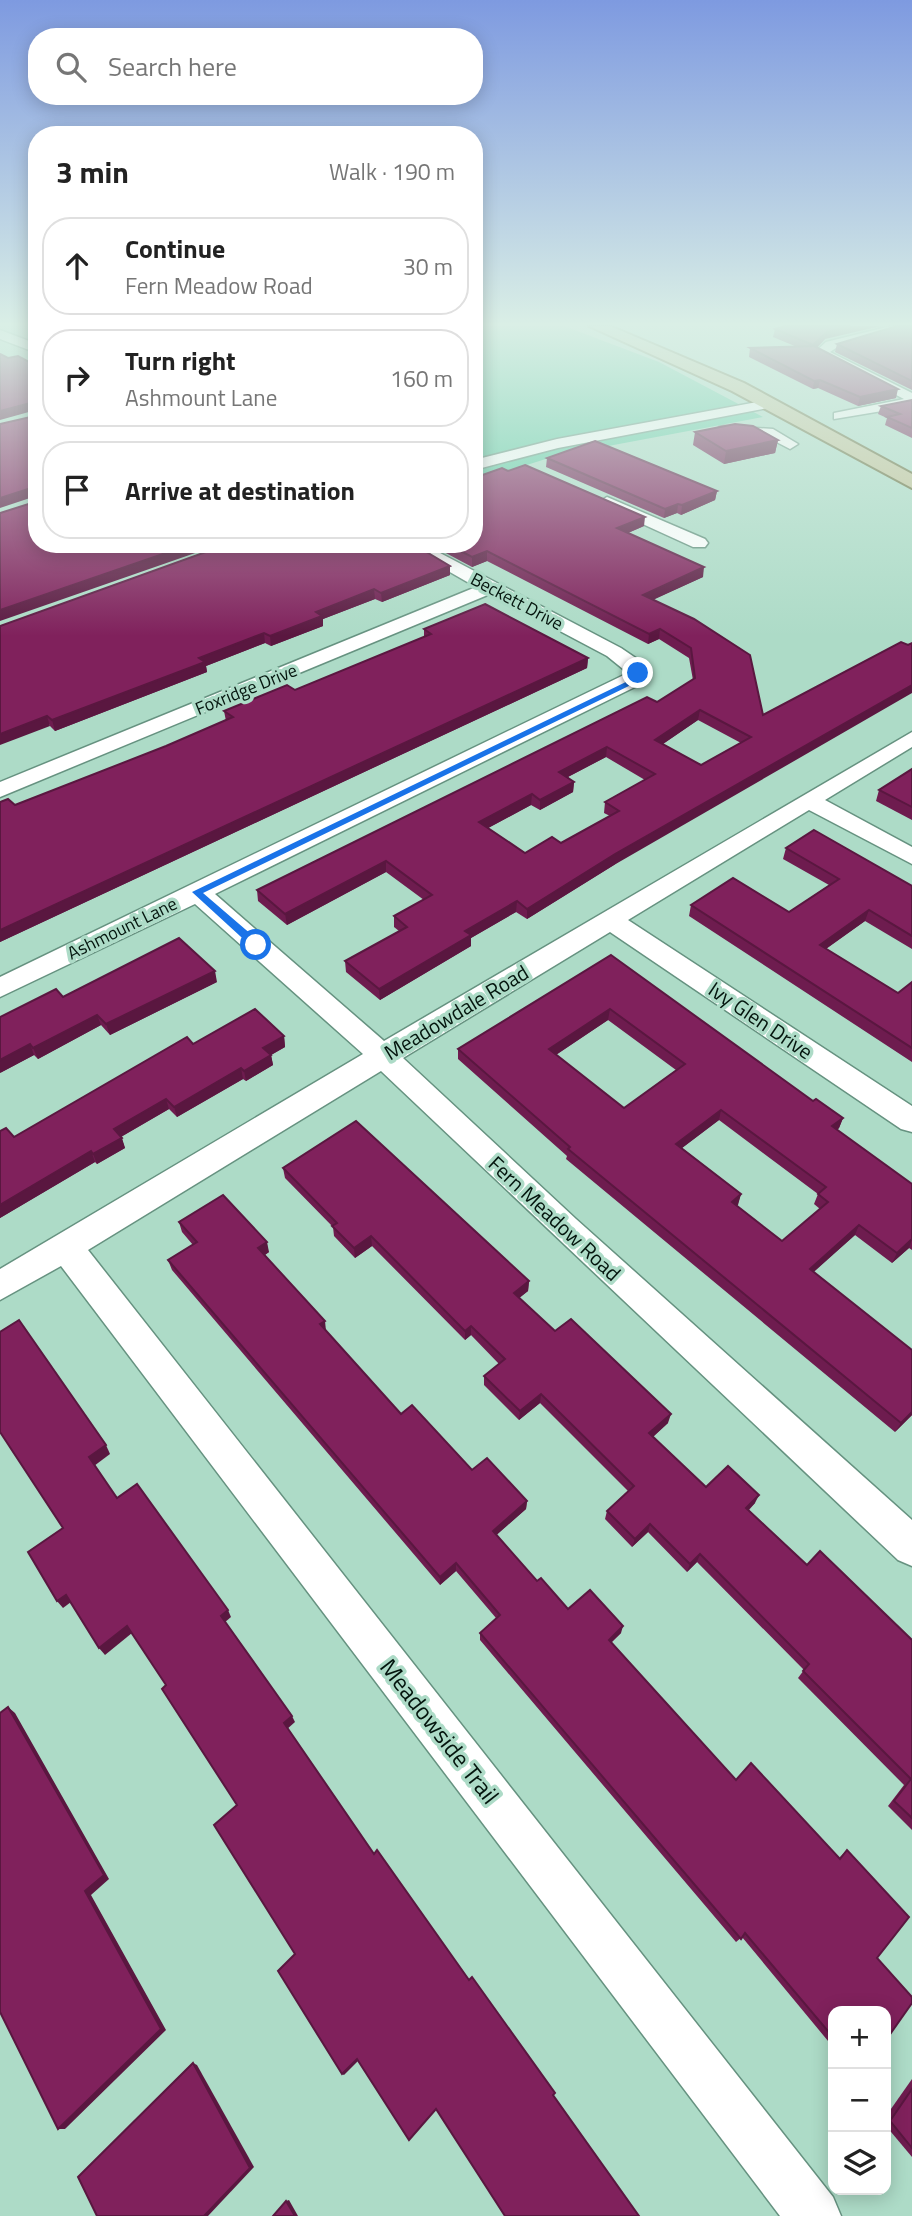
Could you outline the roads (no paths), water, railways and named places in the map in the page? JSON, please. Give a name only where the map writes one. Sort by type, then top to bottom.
[{"type":"main road","points":[[813,429],[912,482]]},
{"type":"main road","points":[[828,429],[830,439]]},
{"type":"street","points":[[483,463],[639,429]]},
{"type":"street","points":[[674,429],[685,436],[730,429]]},
{"type":"street","points":[[738,429],[768,432],[790,444]]},
{"type":"street","points":[[505,457],[529,468]]},
{"type":"street","points":[[590,495],[699,542]]},
{"type":"street","name":"Beckett Drive","points":[[427,553],[624,659]]},
{"type":"street","name":"Foxridge Drive","points":[[0,790],[491,587]]},
{"type":"street","name":"Ashmount Lane","points":[[0,988],[632,681],[638,673],[636,667],[624,659]]},
{"type":"street","name":"Meadowdale Road","points":[[0,1286],[912,738]]},
{"type":"street","points":[[808,800],[912,857]]},
{"type":"street","name":"Fern Meadow Road","points":[[197,892],[383,1056],[575,1237],[912,1546]]},
{"type":"street","name":"Ivy Glen Drive","points":[[610,920],[912,1121]]},
{"type":"street","name":"Meadowside Trail","points":[[66,1247],[814,2216]]}]
